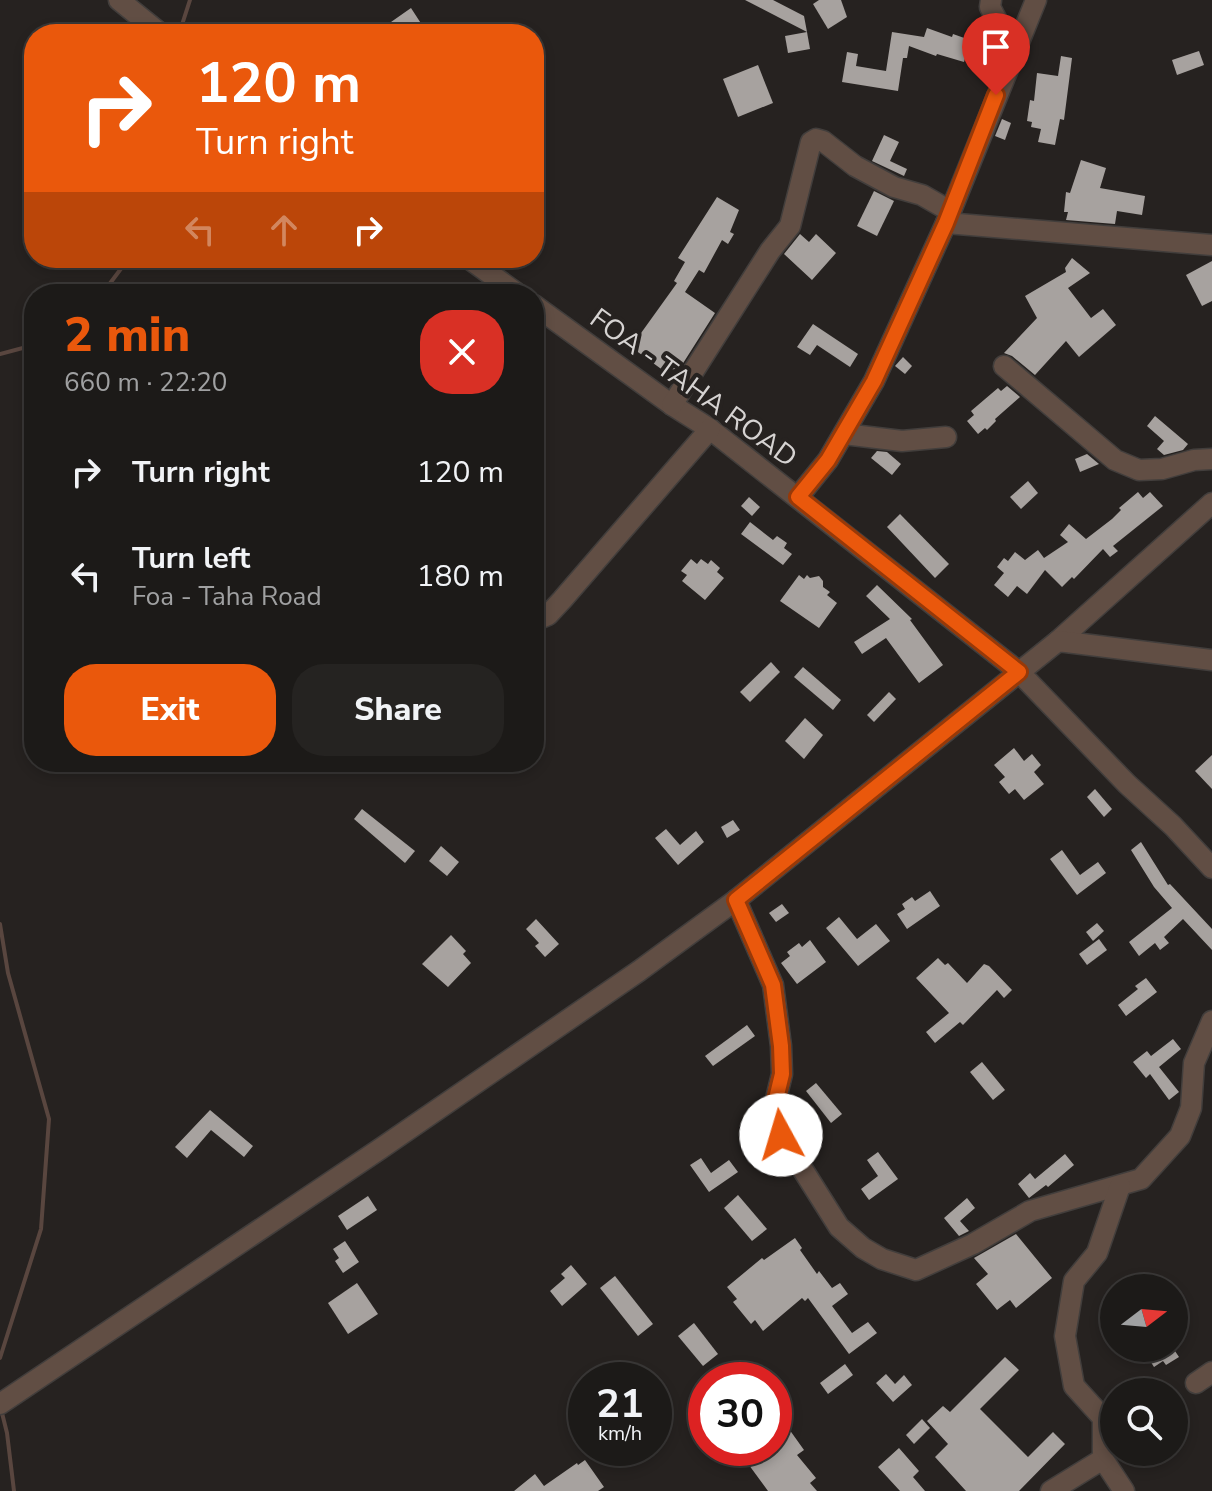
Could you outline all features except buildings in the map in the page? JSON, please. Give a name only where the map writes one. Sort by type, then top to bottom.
[{"type":"street","points":[[119,0],[149,24]]},
{"type":"street","points":[[991,0],[990,7],[1002,30],[1019,37]]},
{"type":"street","points":[[798,497],[828,460],[874,381],[948,217],[1036,0]]},
{"type":"street","points":[[672,405],[770,251],[790,226],[811,142],[816,139],[823,141],[855,166],[894,187],[938,202],[948,217]]},
{"type":"street","points":[[948,217],[1212,245]]},
{"type":"street","points":[[482,268],[504,284]]},
{"type":"street","name":"FOA - TAHA ROAD","points":[[544,312],[710,429],[1019,672],[1212,868]]},
{"type":"street","points":[[1004,366],[1115,460],[1139,470],[1162,469],[1194,460],[1212,459]]},
{"type":"street","points":[[544,617],[555,608],[710,429]]},
{"type":"street","points":[[844,434],[902,441],[946,437]]},
{"type":"street","points":[[6,1401],[406,1131],[639,971],[736,900],[1058,641],[1212,503]]},
{"type":"street","points":[[1058,641],[1212,660]]},
{"type":"street","points":[[736,900],[773,985],[782,1060],[775,1103],[781,1135],[839,1227],[863,1248],[882,1259],[916,1270],[973,1244],[1030,1211],[1141,1179],[1180,1136],[1191,1108],[1194,1063],[1212,1021]]},
{"type":"street","points":[[1100,1415],[1074,1386],[1065,1336],[1074,1281],[1097,1253],[1120,1186]]},
{"type":"street","points":[[1051,1491],[1100,1461]]},
{"type":"street","points":[[1108,1466],[1124,1491]]},
{"type":"waterway","points":[[182,24],[190,0]]},
{"type":"waterway","points":[[110,284],[122,268]]},
{"type":"waterway","points":[[0,354],[24,348]]},
{"type":"waterway","points":[[0,924],[8,973],[49,1119],[41,1229],[0,1358]]},
{"type":"waterway","points":[[1,1409],[14,1491]]},
{"type":"route","points":[[781,1135],[775,1103],[782,1074],[781,1046],[773,985],[736,900],[1019,672],[798,497],[828,460],[874,381],[946,223],[996,95]]}]
